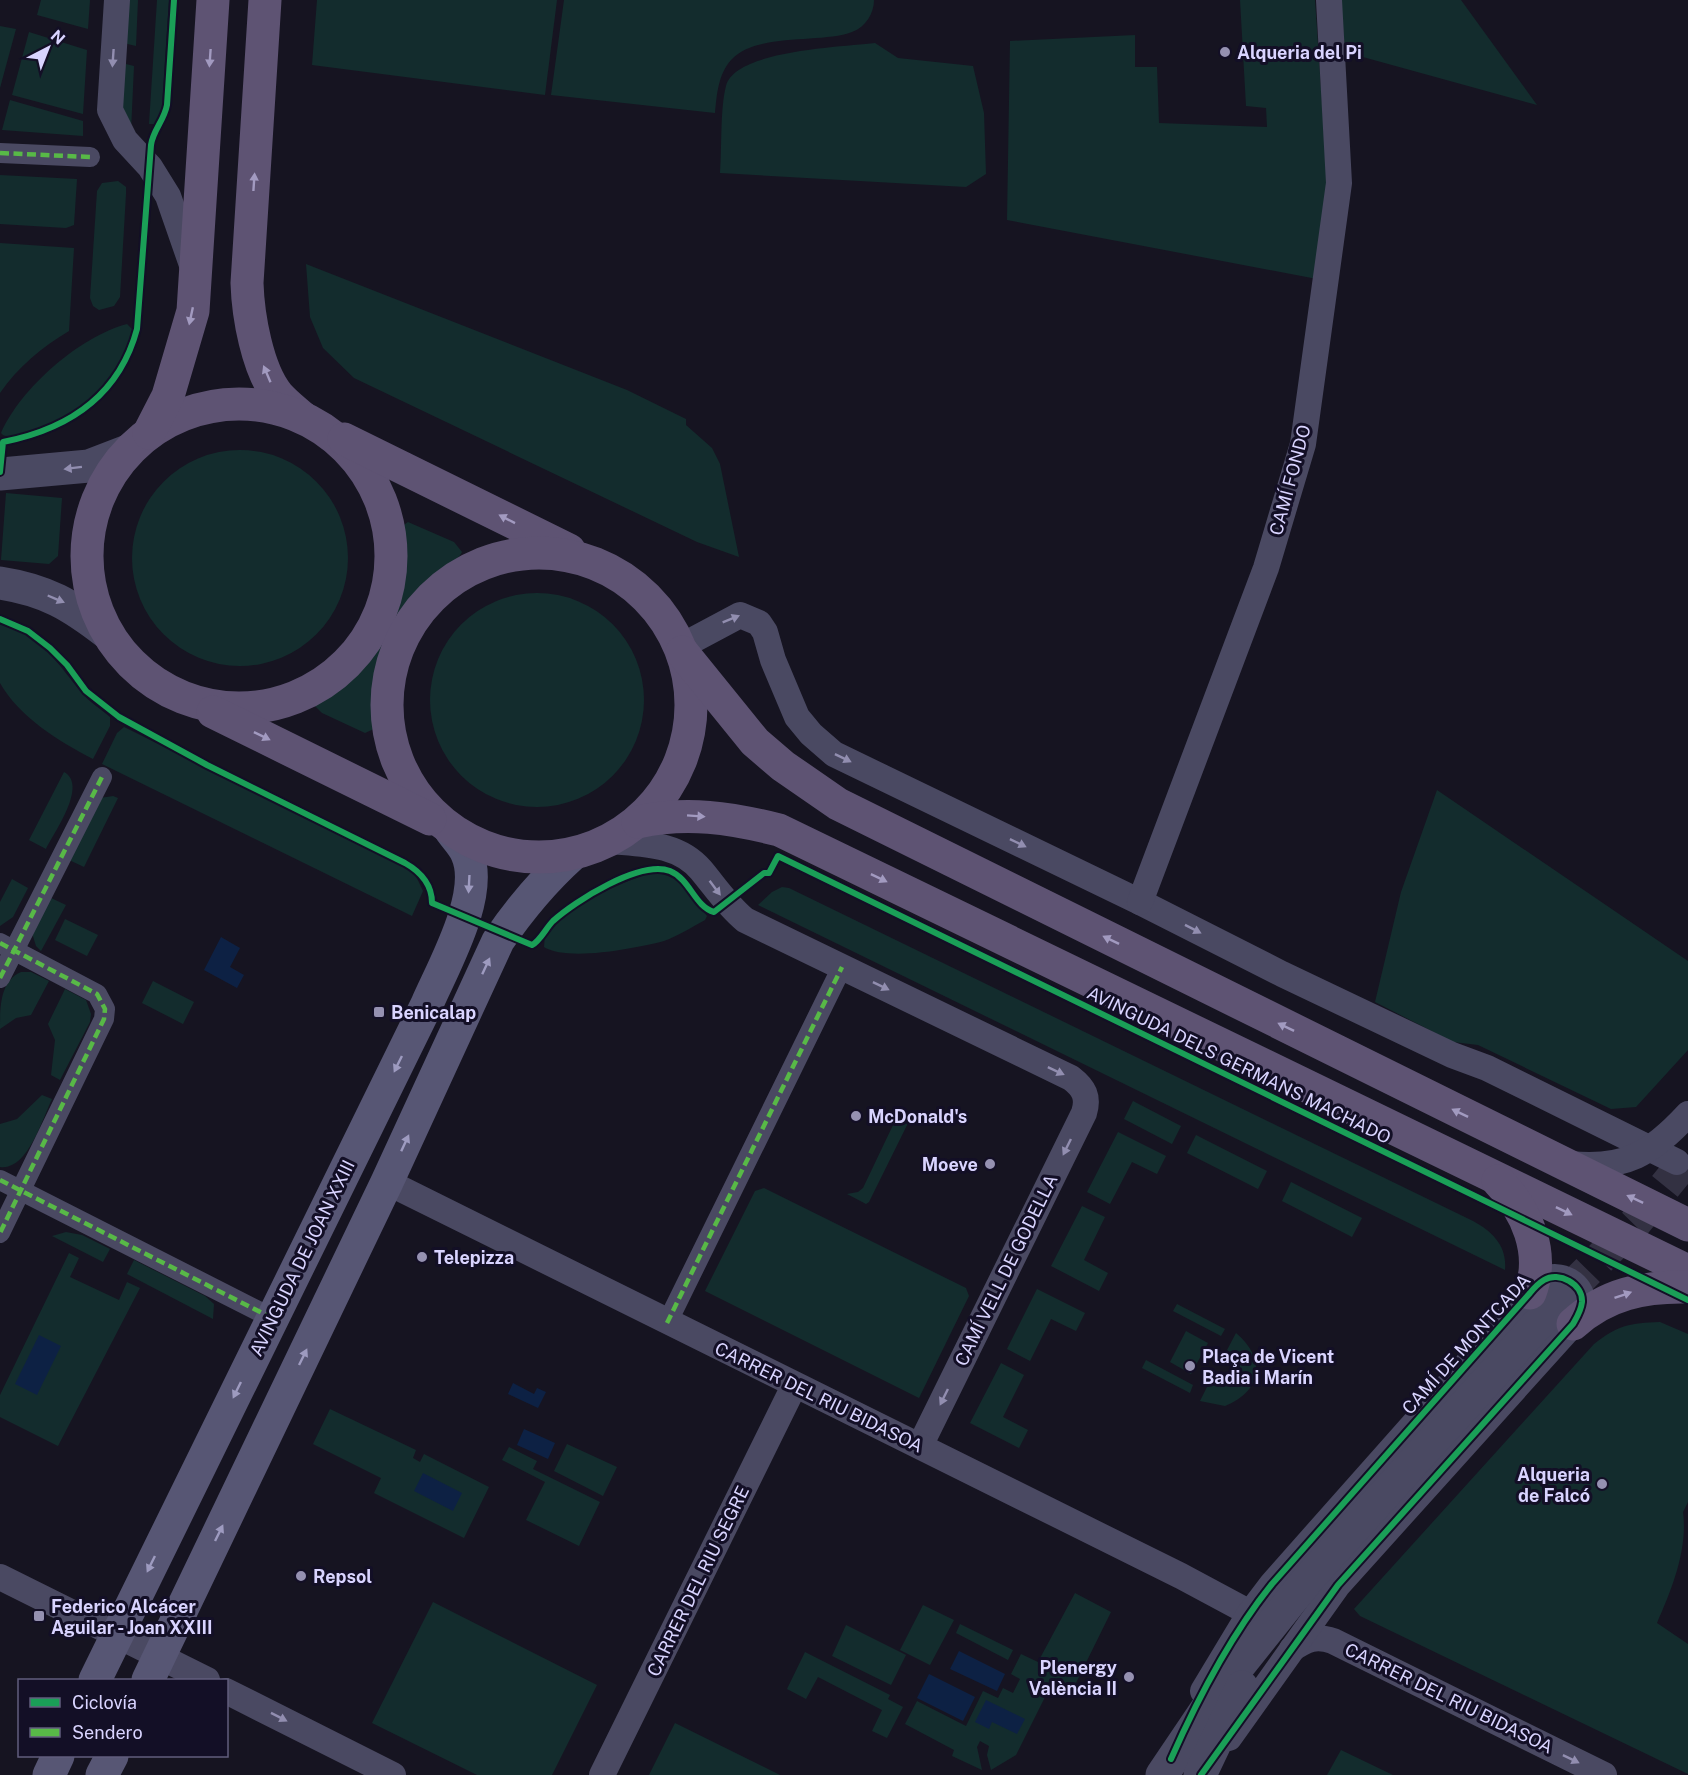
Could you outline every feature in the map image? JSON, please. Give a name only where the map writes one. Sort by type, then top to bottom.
[{"type":"main road","points":[[213,0],[192,315],[168,396],[139,442],[111,473],[98,498],[90,524],[87,547],[88,580],[95,607],[107,633],[130,662],[151,680],[191,701],[491,850],[519,857],[540,858],[572,855],[610,841],[638,822],[666,790],[685,751],[690,727],[691,696],[681,650]]},
{"type":"main road","points":[[191,701],[220,708],[250,708],[279,703],[307,693],[332,677],[354,657],[371,632],[383,605],[390,576],[391,547],[382,508],[375,490],[360,464],[339,442],[309,422],[278,395],[266,375],[248,308],[247,283],[265,0]]},
{"type":"main road","points":[[139,442],[177,417],[208,407],[240,404],[262,407],[309,422],[615,573],[654,605],[681,650],[756,742],[783,766],[838,804],[1688,1225]]},
{"type":"main road","points":[[448,828],[412,790],[399,768],[387,720],[387,692],[391,667],[399,642],[412,620],[447,582],[469,570],[501,558],[545,553],[569,556],[615,573]]},
{"type":"main road","name":"AVINGUDA DELS GERMANS MACHADO","points":[[638,822],[686,815],[743,821],[779,830],[1688,1271]]},
{"type":"main road","name":"AVINGUDA DE JOAN XXIII","points":[[95,1679],[427,1004],[460,927],[471,883],[468,855],[448,828]]},
{"type":"main road","points":[[154,1669],[387,1182],[498,941],[516,914],[546,878],[572,855]]},
{"type":"main road","points":[[1495,1177],[1507,1190],[1534,1241],[1537,1258],[1536,1278],[1530,1293]]},
{"type":"main road","points":[[1569,1309],[1597,1305],[1621,1295],[1661,1287],[1688,1287]]},
{"type":"main road","points":[[49,1775],[57,1757]]},
{"type":"main road","points":[[102,1775],[111,1757]]},
{"type":"street","points":[[117,0],[110,110],[125,140],[150,167],[168,196],[196,276]]},
{"type":"street","name":"CAMÍ FONDO","points":[[1140,902],[1266,568],[1302,444],[1339,183],[1329,0]]},
{"type":"street","points":[[0,153],[90,157]]},
{"type":"street","points":[[0,474],[89,466],[139,442]]},
{"type":"street","points":[[0,583],[40,592],[73,606],[107,633]]},
{"type":"street","points":[[681,650],[729,618],[740,615],[749,616],[759,623],[765,632],[773,660],[798,717],[810,734],[834,754],[1140,902],[1312,989],[1452,1055],[1487,1068],[1682,1165]]},
{"type":"street","points":[[0,978],[7,947],[102,777]]},
{"type":"street","points":[[610,841],[672,849],[700,869],[725,903],[745,920],[842,967],[667,1323]]},
{"type":"street","points":[[0,1233],[104,1019],[105,1009],[97,994],[7,947]]},
{"type":"street","name":"CAMÍ VELL DE GODELLA","points":[[842,967],[1071,1078],[1085,1093],[1087,1104],[920,1446]]},
{"type":"street","points":[[1562,1163],[1587,1166],[1620,1162],[1651,1149],[1683,1120]]},
{"type":"street","points":[[1682,1165],[1670,1152],[1670,1140],[1683,1120]]},
{"type":"street","points":[[1615,1130],[1629,1147],[1627,1155],[1620,1162]]},
{"type":"street","points":[[0,1180],[272,1318]]},
{"type":"street","name":"CARRER DEL RIU BIDASOA","points":[[387,1182],[794,1386],[920,1446],[1272,1629],[1305,1640],[1315,1638],[1333,1641],[1604,1775]]},
{"type":"street","name":"CAMÍ DE MONTCADA","points":[[1166,1767],[1218,1692],[1272,1629],[1310,1578],[1569,1309],[1580,1311],[1582,1300],[1573,1282],[1562,1277],[1542,1280],[1272,1584],[1272,1629],[1200,1775]]},
{"type":"street","name":"CARRER DEL RIU SEGRE","points":[[602,1775],[794,1386]]},
{"type":"street","points":[[0,1577],[117,1635],[154,1669],[202,1679]]},
{"type":"street","points":[[228,1691],[393,1775]]},
{"type":"green space","points":[[41,0],[90,0],[88,29],[37,15]]},
{"type":"green space","points":[[125,0],[138,0],[136,46],[123,43]]},
{"type":"green space","points":[[157,0],[169,0],[162,109],[156,124],[149,124]]},
{"type":"green space","points":[[317,0],[557,0],[545,95],[312,65]]},
{"type":"green space","points":[[564,0],[874,0],[873,10],[868,19],[852,32],[823,38],[772,42],[742,51],[731,60],[723,72],[715,113],[551,95]]},
{"type":"green space","points":[[1240,0],[1315,0],[1327,177],[1317,279],[1007,220],[1010,41],[1135,35],[1135,67],[1157,67],[1159,123],[1267,127],[1266,108],[1246,106]]},
{"type":"green space","points":[[1341,0],[1461,0],[1537,105],[1352,54],[1344,47]]},
{"type":"green space","points":[[0,26],[16,29],[0,88]]},
{"type":"green space","points":[[29,32],[87,50],[83,114],[12,95]]},
{"type":"green space","points":[[875,43],[898,58],[973,66],[984,113],[986,174],[966,187],[720,173],[724,95],[726,86],[734,74],[749,65],[792,52]]},
{"type":"green space","points":[[122,63],[134,66],[131,131],[120,102]]},
{"type":"green space","points":[[10,100],[83,121],[83,136],[2,130]]},
{"type":"green space","points":[[0,175],[77,179],[74,225],[66,228],[0,224]]},
{"type":"green space","points":[[118,181],[126,187],[120,297],[114,306],[99,310],[93,306],[90,298],[97,191],[102,183]]},
{"type":"green space","points":[[0,243],[74,248],[69,331],[31,358],[0,393]]},
{"type":"green space","points":[[306,264],[627,390],[686,419],[686,425],[712,448],[720,464],[739,557],[697,542],[354,378],[323,348],[310,317]]},
{"type":"green space","points":[[127,324],[133,330],[128,348],[110,379],[98,393],[52,424],[19,436],[7,436],[1,433],[22,399],[54,366],[90,340]]},
{"type":"green space","points":[[240,450],[261,452],[281,458],[300,468],[316,482],[330,498],[340,517],[346,537],[348,558],[346,579],[340,599],[330,618],[316,634],[300,648],[281,658],[261,664],[240,666],[219,664],[199,658],[180,648],[164,634],[150,618],[140,599],[134,579],[132,558],[134,537],[140,517],[150,498],[164,482],[180,468],[199,458],[219,452]]},
{"type":"green space","points":[[6,493],[62,498],[58,556],[49,564],[1,560]]},
{"type":"green space","points":[[408,522],[454,542],[462,552],[412,598],[392,629],[377,675],[376,728],[365,733],[322,713],[315,706],[316,700],[353,672],[375,647],[386,628],[400,584],[401,527]]},
{"type":"green space","points":[[526,593],[548,593],[568,597],[588,605],[613,624],[632,649],[640,669],[644,700],[640,731],[632,751],[613,776],[588,795],[568,803],[548,807],[526,807],[506,803],[486,795],[454,768],[442,751],[434,731],[430,711],[430,689],[434,669],[442,649],[469,617],[486,605],[506,597]]},
{"type":"green space","points":[[0,625],[28,634],[40,644],[91,702],[110,717],[110,726],[93,759],[67,745],[29,718],[8,695],[0,683]]},
{"type":"green space","points":[[124,727],[405,866],[414,872],[423,891],[412,916],[102,764],[117,733]]},
{"type":"green space","points":[[64,772],[70,778],[73,787],[71,797],[62,820],[46,849],[29,840]]},
{"type":"green space","points":[[1437,790],[1688,961],[1688,1050],[1636,1107],[1611,1109],[1478,1045],[1453,1042],[1375,1002],[1401,892]]},
{"type":"green space","points":[[113,796],[118,798],[84,867],[67,859],[100,798]]},
{"type":"green space","points":[[650,873],[669,876],[684,886],[707,916],[705,920],[664,941],[620,950],[585,954],[555,951],[544,947],[545,934],[581,905],[608,890]]},
{"type":"green space","points":[[12,879],[28,888],[13,917],[0,926],[0,902]]},
{"type":"green space","points":[[782,887],[789,888],[1473,1221],[1487,1230],[1501,1247],[1505,1270],[758,905],[772,892]]},
{"type":"green space","points":[[49,897],[66,905],[41,951],[36,946],[32,933]]},
{"type":"green space","points":[[65,919],[98,935],[87,956],[55,940]]},
{"type":"green space","points":[[21,972],[31,972],[49,981],[31,1015],[16,1018],[0,1029],[1,1004],[5,988],[14,976]]},
{"type":"green space","points":[[153,981],[194,1002],[183,1024],[142,1003]]},
{"type":"green space","points":[[65,989],[86,1000],[91,1014],[90,1022],[60,1080],[51,1075],[55,1040],[48,1024]]},
{"type":"green space","points":[[42,1095],[52,1099],[26,1153],[10,1166],[0,1167],[0,1124],[17,1119]]},
{"type":"green space","points":[[1133,1101],[1181,1126],[1172,1144],[1124,1119]]},
{"type":"green space","points":[[912,1115],[869,1202],[866,1204],[847,1194],[858,1192],[863,1188],[894,1123]]},
{"type":"green space","points":[[1118,1132],[1166,1156],[1157,1174],[1132,1162],[1110,1204],[1087,1192]]},
{"type":"green space","points":[[1196,1135],[1267,1171],[1258,1189],[1187,1153]]},
{"type":"green space","points":[[1291,1182],[1362,1218],[1352,1237],[1282,1201]]},
{"type":"green space","points":[[764,1188],[966,1288],[969,1296],[919,1398],[705,1291],[755,1191]]},
{"type":"green space","points":[[1082,1206],[1105,1217],[1084,1260],[1108,1273],[1099,1291],[1051,1266]]},
{"type":"green space","points":[[66,1232],[82,1235],[110,1249],[103,1262],[52,1236]]},
{"type":"green space","points":[[69,1253],[79,1258],[70,1277],[119,1300],[127,1282],[140,1288],[58,1446],[0,1417],[0,1395]]},
{"type":"green space","points":[[134,1260],[205,1296],[214,1304],[213,1319],[127,1274]]},
{"type":"green space","points":[[1037,1289],[1085,1313],[1076,1331],[1051,1319],[1030,1361],[1007,1349]]},
{"type":"green space","points":[[1177,1304],[1225,1329],[1221,1336],[1173,1311]]},
{"type":"green space","points":[[1660,1322],[1688,1334],[1688,1502],[1683,1512],[1683,1540],[1678,1569],[1657,1623],[1688,1644],[1688,1774],[1360,1616],[1354,1609],[1594,1344],[1625,1326]]},
{"type":"green space","points":[[1186,1331],[1208,1343],[1191,1374],[1170,1362]]},
{"type":"green space","points":[[1236,1333],[1246,1343],[1256,1363],[1253,1383],[1238,1400],[1225,1406],[1200,1401],[1210,1381],[1224,1383],[1236,1370],[1237,1361],[1227,1350]]},
{"type":"green space","points":[[1146,1360],[1193,1385],[1190,1393],[1142,1368]]},
{"type":"green space","points":[[1001,1363],[1024,1375],[1003,1417],[1028,1430],[1019,1448],[970,1423]]},
{"type":"green space","points":[[330,1409],[416,1450],[413,1458],[420,1462],[424,1454],[489,1487],[464,1538],[374,1493],[381,1478],[313,1444]]},
{"type":"green space","points":[[567,1444],[617,1467],[603,1496],[554,1471]]},
{"type":"green space","points":[[509,1447],[537,1461],[533,1469],[600,1502],[579,1546],[526,1520],[545,1482],[502,1460]]},
{"type":"green space","points":[[1075,1593],[1111,1612],[1072,1691],[1053,1681],[1016,1755],[991,1770],[987,1755],[989,1746],[980,1741],[977,1747],[982,1770],[952,1756],[954,1750],[905,1724],[917,1701],[966,1726],[983,1691],[998,1698],[1003,1688],[1013,1693],[1020,1679],[1011,1674],[1021,1654],[1038,1662]]},
{"type":"green space","points":[[433,1602],[597,1685],[552,1775],[477,1775],[372,1723]]},
{"type":"green space","points":[[923,1605],[954,1620],[930,1665],[900,1650]]},
{"type":"green space","points":[[960,1624],[1013,1650],[1008,1660],[956,1633]]},
{"type":"green space","points":[[846,1625],[906,1655],[891,1685],[832,1656]]},
{"type":"green space","points":[[805,1652],[890,1695],[888,1699],[903,1707],[887,1738],[872,1731],[882,1710],[818,1677],[806,1699],[787,1689]]},
{"type":"green space","points":[[675,1723],[780,1775],[649,1775]]},
{"type":"green space","points":[[1341,1750],[1393,1775],[1327,1775]]},
{"type":"water","points":[[221,937],[240,948],[230,967],[244,975],[237,988],[204,970]]},
{"type":"water","points":[[39,1335],[61,1346],[37,1395],[15,1384]]},
{"type":"water","points":[[513,1383],[534,1394],[537,1388],[546,1392],[538,1408],[508,1394]]},
{"type":"water","points":[[524,1429],[555,1443],[548,1459],[517,1445]]},
{"type":"water","points":[[423,1473],[462,1493],[453,1511],[414,1491]]},
{"type":"water","points":[[959,1651],[1005,1674],[997,1691],[950,1669]]},
{"type":"water","points":[[929,1674],[975,1697],[963,1721],[917,1698]]},
{"type":"water","points":[[986,1700],[1025,1719],[1017,1734],[992,1722],[989,1729],[975,1722]]},
{"type":"tunnel","points":[[1565,1294],[1635,1223],[1688,1158]]},
{"type":"marked path","points":[[0,153],[90,157]]},
{"type":"marked path","points":[[0,978],[102,777]]},
{"type":"marked path","points":[[0,943],[97,994],[105,1009],[104,1019],[0,1233]]},
{"type":"marked path","points":[[667,1323],[842,967]]},
{"type":"marked path","points":[[0,1180],[272,1318]]},
{"type":"cycle path","points":[[0,472],[3,442],[49,428],[88,406],[118,373],[129,353],[137,329],[151,145],[167,105],[174,0]]},
{"type":"cycle path","points":[[0,619],[28,631],[50,648],[67,665],[86,691],[119,717],[207,765],[405,863],[416,870],[428,884],[432,903],[532,945],[538,941],[553,921],[576,903],[608,884],[642,871],[657,869],[670,871],[683,880],[702,905],[714,912],[764,873],[769,873],[778,856],[1688,1300]]},
{"type":"cycle path","points":[[1171,1759],[1216,1668],[1242,1625],[1272,1584],[1535,1287],[1550,1278],[1563,1278],[1569,1281],[1579,1290],[1582,1302],[1573,1324],[1338,1585],[1201,1775]]},
{"type":"place","name":"Alqueria del Pi","points":[[1225,52]]},
{"type":"place","name":"Benicalap","points":[[379,1012]]},
{"type":"place","name":"McDonald's","points":[[856,1116]]},
{"type":"place","name":"Moeve","points":[[990,1164]]},
{"type":"place","name":"Telepizza","points":[[422,1257]]},
{"type":"place","name":"Plaça de Vicent Badia i Marín","points":[[1190,1366]]},
{"type":"place","name":"Alqueria de Falcó","points":[[1602,1484]]},
{"type":"place","name":"Repsol","points":[[301,1576]]},
{"type":"place","name":"Federico Alcácer Aguilar - Joan XXIII","points":[[39,1616]]},
{"type":"place","name":"Plenergy València II","points":[[1129,1677]]}]
